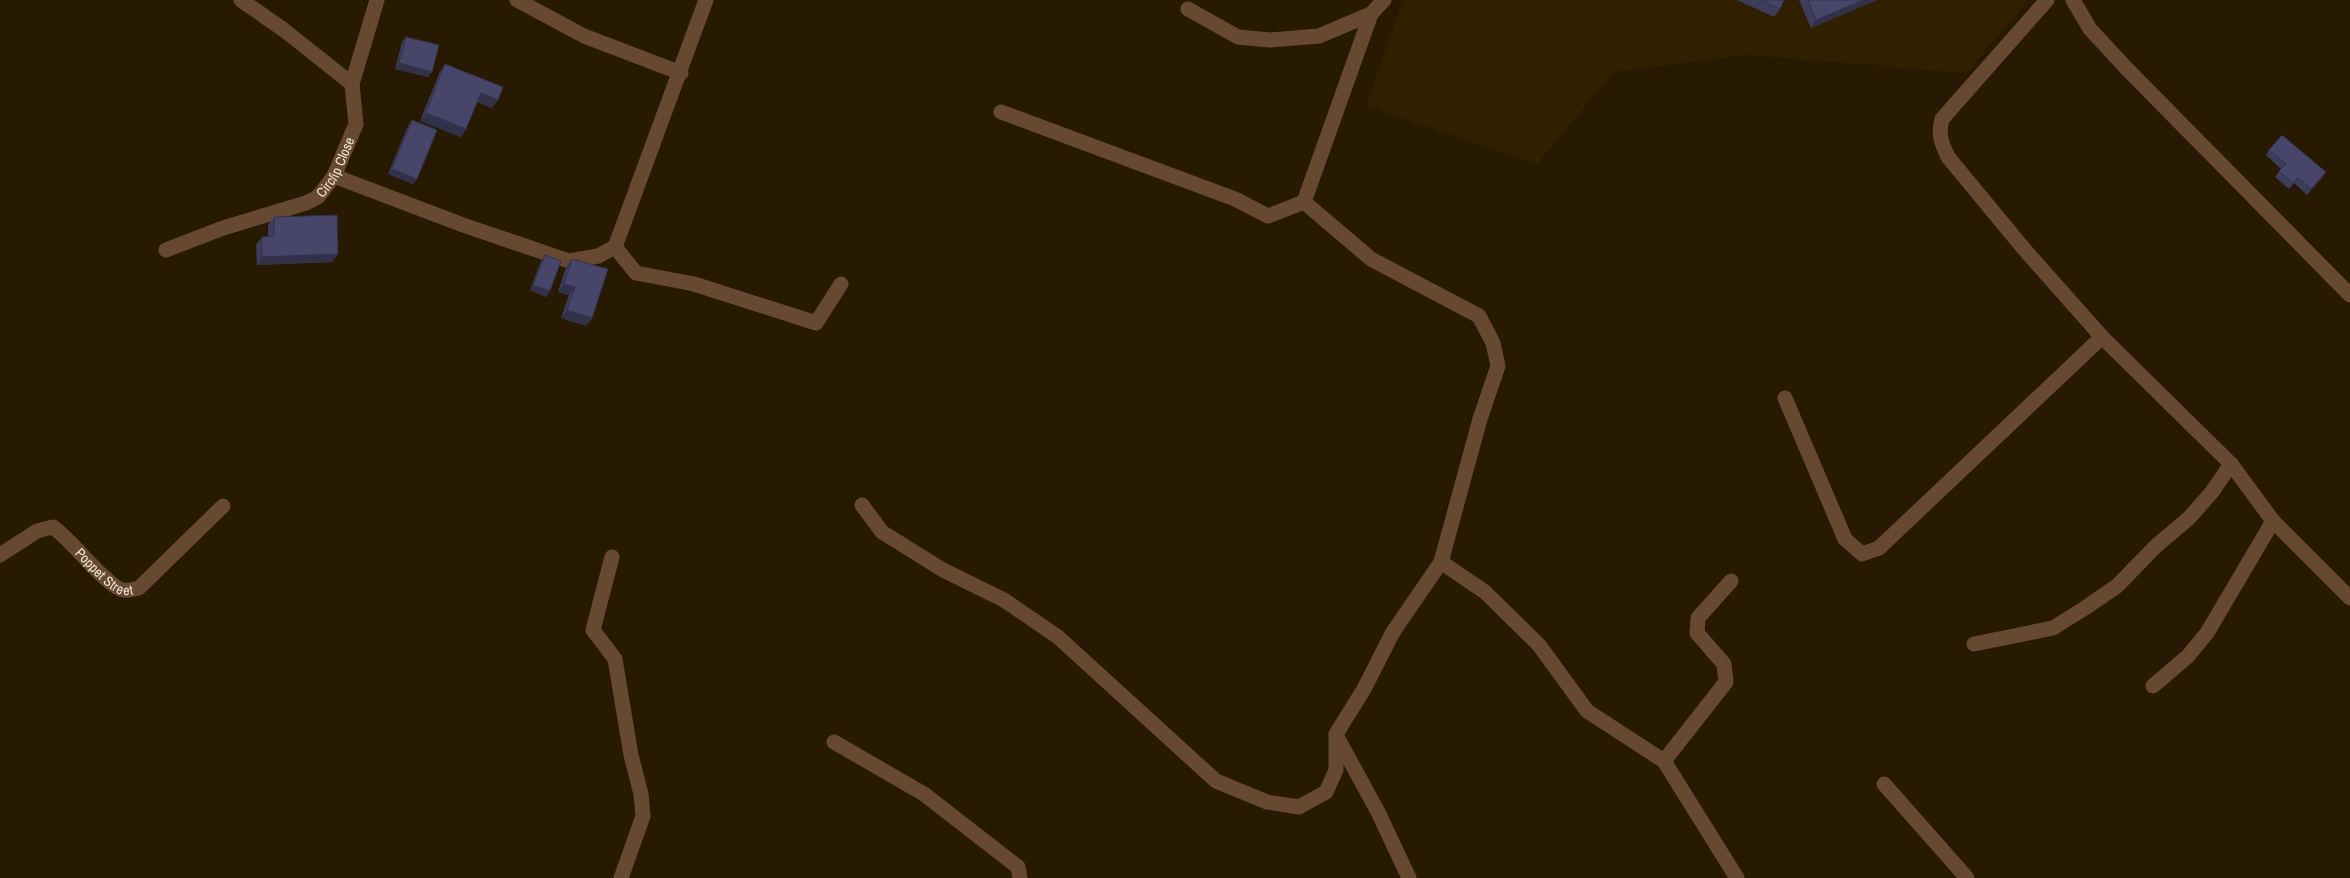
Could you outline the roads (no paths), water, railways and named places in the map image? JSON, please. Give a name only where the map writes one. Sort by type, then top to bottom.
[{"type":"street","points":[[241,0],[284,30],[352,84],[378,0]]},
{"type":"street","points":[[516,0],[584,36],[681,73]]},
{"type":"street","points":[[334,176],[463,225],[570,261],[598,256],[615,247],[681,73],[706,0]]},
{"type":"street","points":[[1001,112],[1235,199],[1268,216],[1304,202],[1371,14],[1384,0]]},
{"type":"street","points":[[2046,0],[1942,120],[1938,134],[1944,149],[2024,250],[2102,336],[2230,464],[2273,521],[2350,598]]},
{"type":"street","points":[[2073,0],[2090,29],[2114,56],[2350,295]]},
{"type":"street","points":[[1188,9],[1238,37],[1270,40],[1319,36],[1371,14]]},
{"type":"street","name":"Circlip Close","points":[[166,250],[223,228],[306,203],[318,197],[334,176],[356,124],[352,84]]},
{"type":"street","points":[[862,505],[882,532],[943,570],[1004,600],[1058,637],[1216,781],[1266,802],[1298,807],[1326,792],[1336,770],[1336,734],[1364,689],[1393,632],[1441,562],[1480,419],[1498,366],[1492,343],[1479,316],[1371,258],[1304,202]]},
{"type":"street","points":[[615,247],[636,273],[694,284],[816,323],[841,284]]},
{"type":"street","points":[[1785,398],[1844,539],[1862,554],[1879,548],[2102,336]]},
{"type":"street","points":[[1974,644],[2054,628],[2085,608],[2116,586],[2156,546],[2189,518],[2212,492],[2230,464]]},
{"type":"street","name":"Poppet Street","points":[[0,555],[37,531],[54,527],[67,536],[109,583],[123,590],[139,588],[223,506]]},
{"type":"street","points":[[2153,686],[2188,656],[2207,634],[2273,521]]},
{"type":"street","points":[[612,557],[593,630],[615,659],[631,755],[641,794],[643,816],[621,878]]},
{"type":"street","points":[[1441,562],[1485,592],[1539,645],[1587,711],[1664,761],[1737,878]]},
{"type":"street","points":[[1664,761],[1726,682],[1724,664],[1697,633],[1697,626],[1698,618],[1731,581]]},
{"type":"street","points":[[1336,734],[1378,812],[1409,878]]},
{"type":"street","points":[[834,742],[924,794],[1018,867],[1020,878]]},
{"type":"street","points":[[1884,784],[1967,878]]}]
